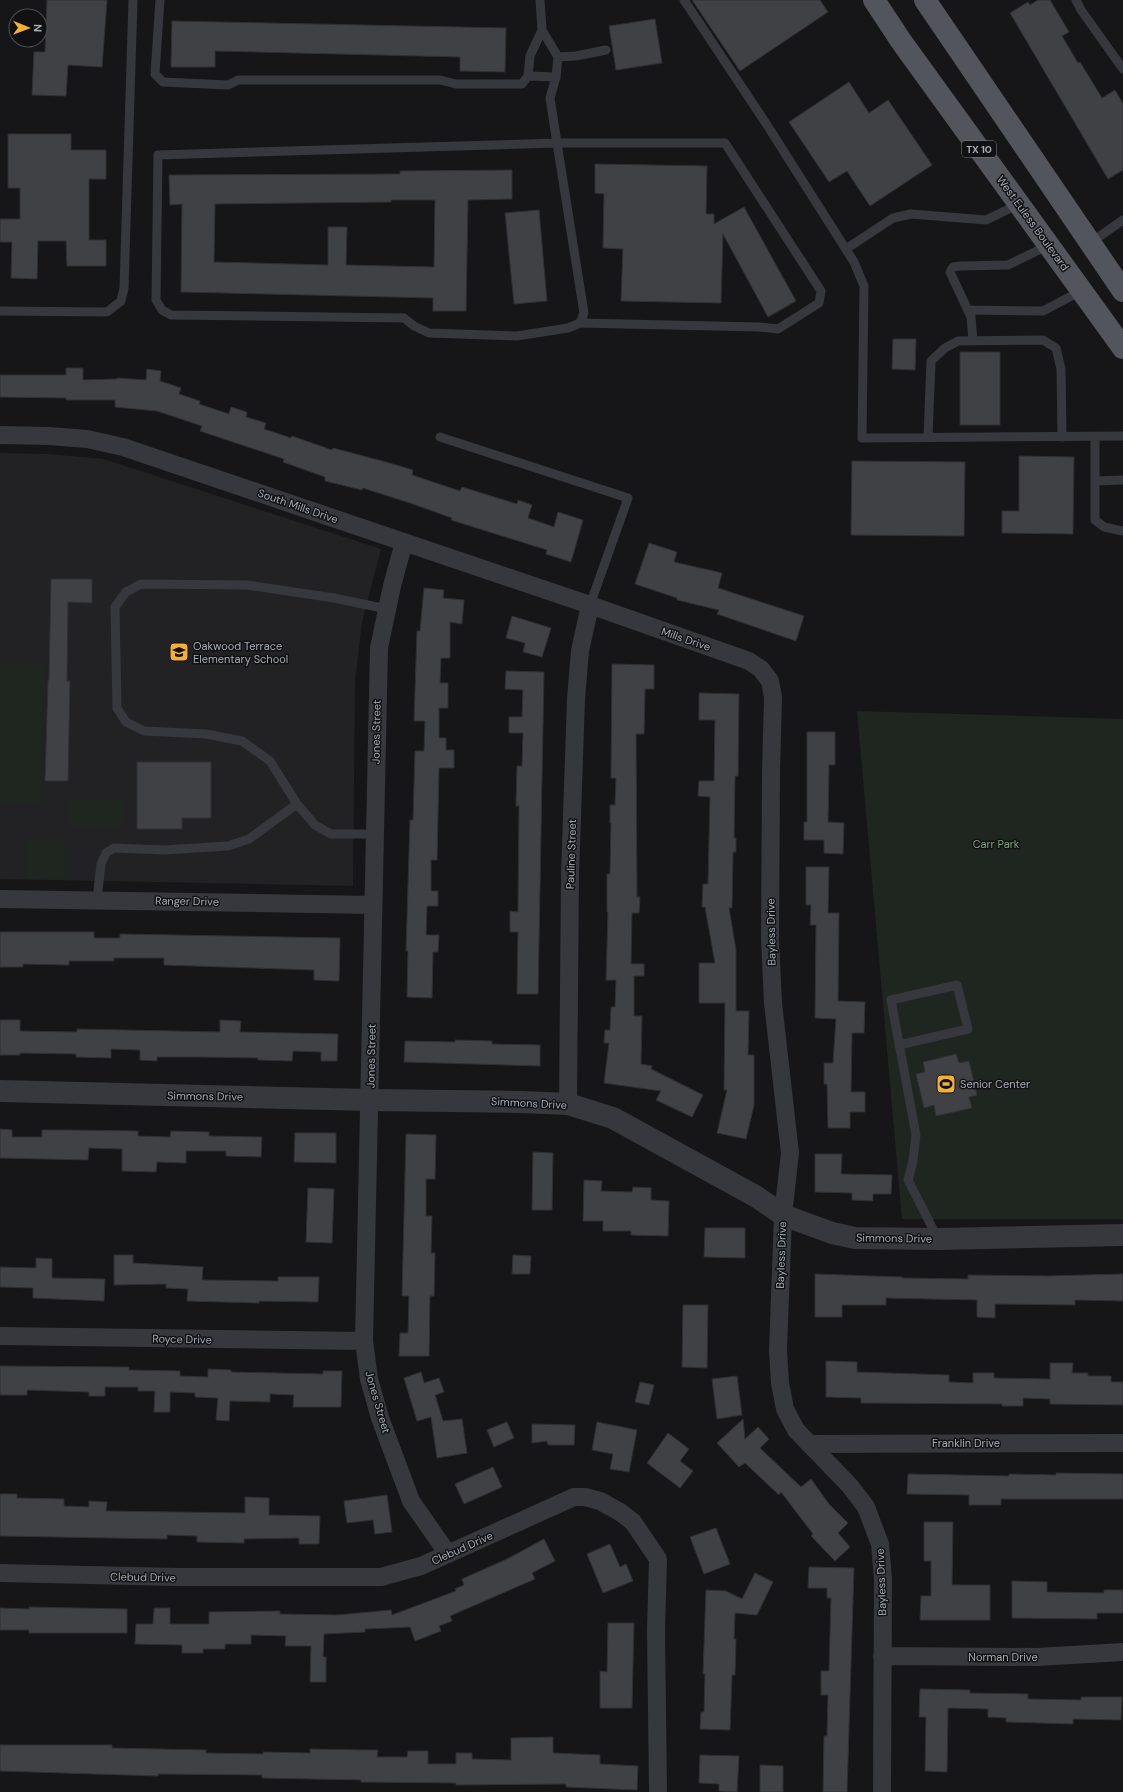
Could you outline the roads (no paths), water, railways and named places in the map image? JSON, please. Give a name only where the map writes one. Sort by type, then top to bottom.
[{"type":"main road","name":"West Euless Boulevard","points":[[874,0],[1123,348]]},
{"type":"main road","points":[[925,0],[1123,291]]},
{"type":"street","name":"South Mills Drive","points":[[0,435],[49,436],[88,439],[123,447],[590,605]]},
{"type":"street","name":"Jones Street","points":[[404,542],[379,648],[364,1341],[369,1379],[380,1418],[411,1500],[448,1554]]},
{"type":"street","name":"Mills Drive","points":[[590,605],[749,661],[761,670],[772,686]]},
{"type":"street","name":"Pauline Street","points":[[568,1104],[570,874],[576,699],[580,651],[590,605]]},
{"type":"street","name":"Bayless Drive","points":[[772,686],[770,940],[773,1004],[790,1153],[783,1215],[778,1350],[780,1383],[785,1409],[796,1430],[850,1486],[866,1507],[880,1544],[883,1579],[882,1792]]},
{"type":"street","name":"Ranger Drive","points":[[0,898],[373,905]]},
{"type":"street","name":"Simmons Drive","points":[[0,1091],[568,1104],[613,1118],[757,1197],[783,1215],[832,1233],[855,1238],[938,1239],[1123,1235]]},
{"type":"street","name":"Royce Drive","points":[[0,1336],[364,1341]]},
{"type":"street","name":"Franklin Drive","points":[[809,1444],[1123,1443]]},
{"type":"street","name":"Clebud Drive","points":[[0,1573],[177,1577],[381,1577],[422,1566],[574,1498],[585,1497],[600,1501],[620,1512],[633,1522],[658,1559],[656,1630],[658,1792]]},
{"type":"street","name":"Norman Drive","points":[[882,1656],[1037,1657],[1123,1652]]},
{"type":"lane","points":[[0,311],[107,312],[121,301],[124,288],[133,0]]},
{"type":"lane","points":[[160,0],[155,74],[163,82],[228,85],[238,80],[440,80],[456,84],[522,84],[528,76],[530,56],[542,30]]},
{"type":"lane","points":[[540,0],[542,30],[558,56],[556,76],[550,98],[584,313],[580,323]]},
{"type":"lane","points":[[684,0],[767,125],[846,249],[854,262],[864,286],[862,438],[1123,436]]},
{"type":"lane","points":[[1076,0],[1081,10],[1123,70]]},
{"type":"lane","points":[[558,56],[576,56],[606,50]]},
{"type":"lane","points":[[528,76],[556,76]]},
{"type":"lane","points":[[557,142],[725,143],[821,291],[819,302],[778,329],[759,327],[580,323],[568,328],[517,336],[429,333],[414,326],[404,318],[171,315],[162,310],[156,300],[158,154],[557,142]]},
{"type":"lane","points":[[846,249],[893,218],[911,214],[986,220],[1019,204]]},
{"type":"lane","points":[[1090,243],[1123,220]]},
{"type":"lane","points":[[973,341],[971,317],[950,272],[953,267],[1008,265],[1049,245]]},
{"type":"lane","points":[[968,310],[1043,311],[1081,291]]},
{"type":"lane","points":[[928,438],[931,361],[944,348],[958,341],[1043,340],[1056,348],[1061,368],[1062,437]]},
{"type":"lane","points":[[440,437],[628,498],[590,605]]},
{"type":"lane","points":[[1095,437],[1095,520],[1104,527],[1123,530]]},
{"type":"lane","points":[[1095,481],[1123,480]]},
{"type":"lane","points":[[374,834],[331,834],[315,825],[297,804],[270,761],[242,741],[206,734],[144,731],[126,722],[117,708],[115,607],[126,592],[141,584],[247,585],[334,598],[387,609]]},
{"type":"lane","points":[[97,899],[101,864],[106,853],[114,848],[163,850],[228,846],[249,839],[297,804]]},
{"type":"lane","points":[[899,1045],[968,1030],[957,985],[891,1000],[899,1045],[916,1135],[913,1161],[908,1180],[938,1239]]},
{"type":"place","name":"Oakwood Terrace Elementary School","points":[[179,652]]},
{"type":"place","name":"Senior Center","points":[[946,1084]]},
{"type":"park label","name":"Carr Park","points":[[996,844]]}]
